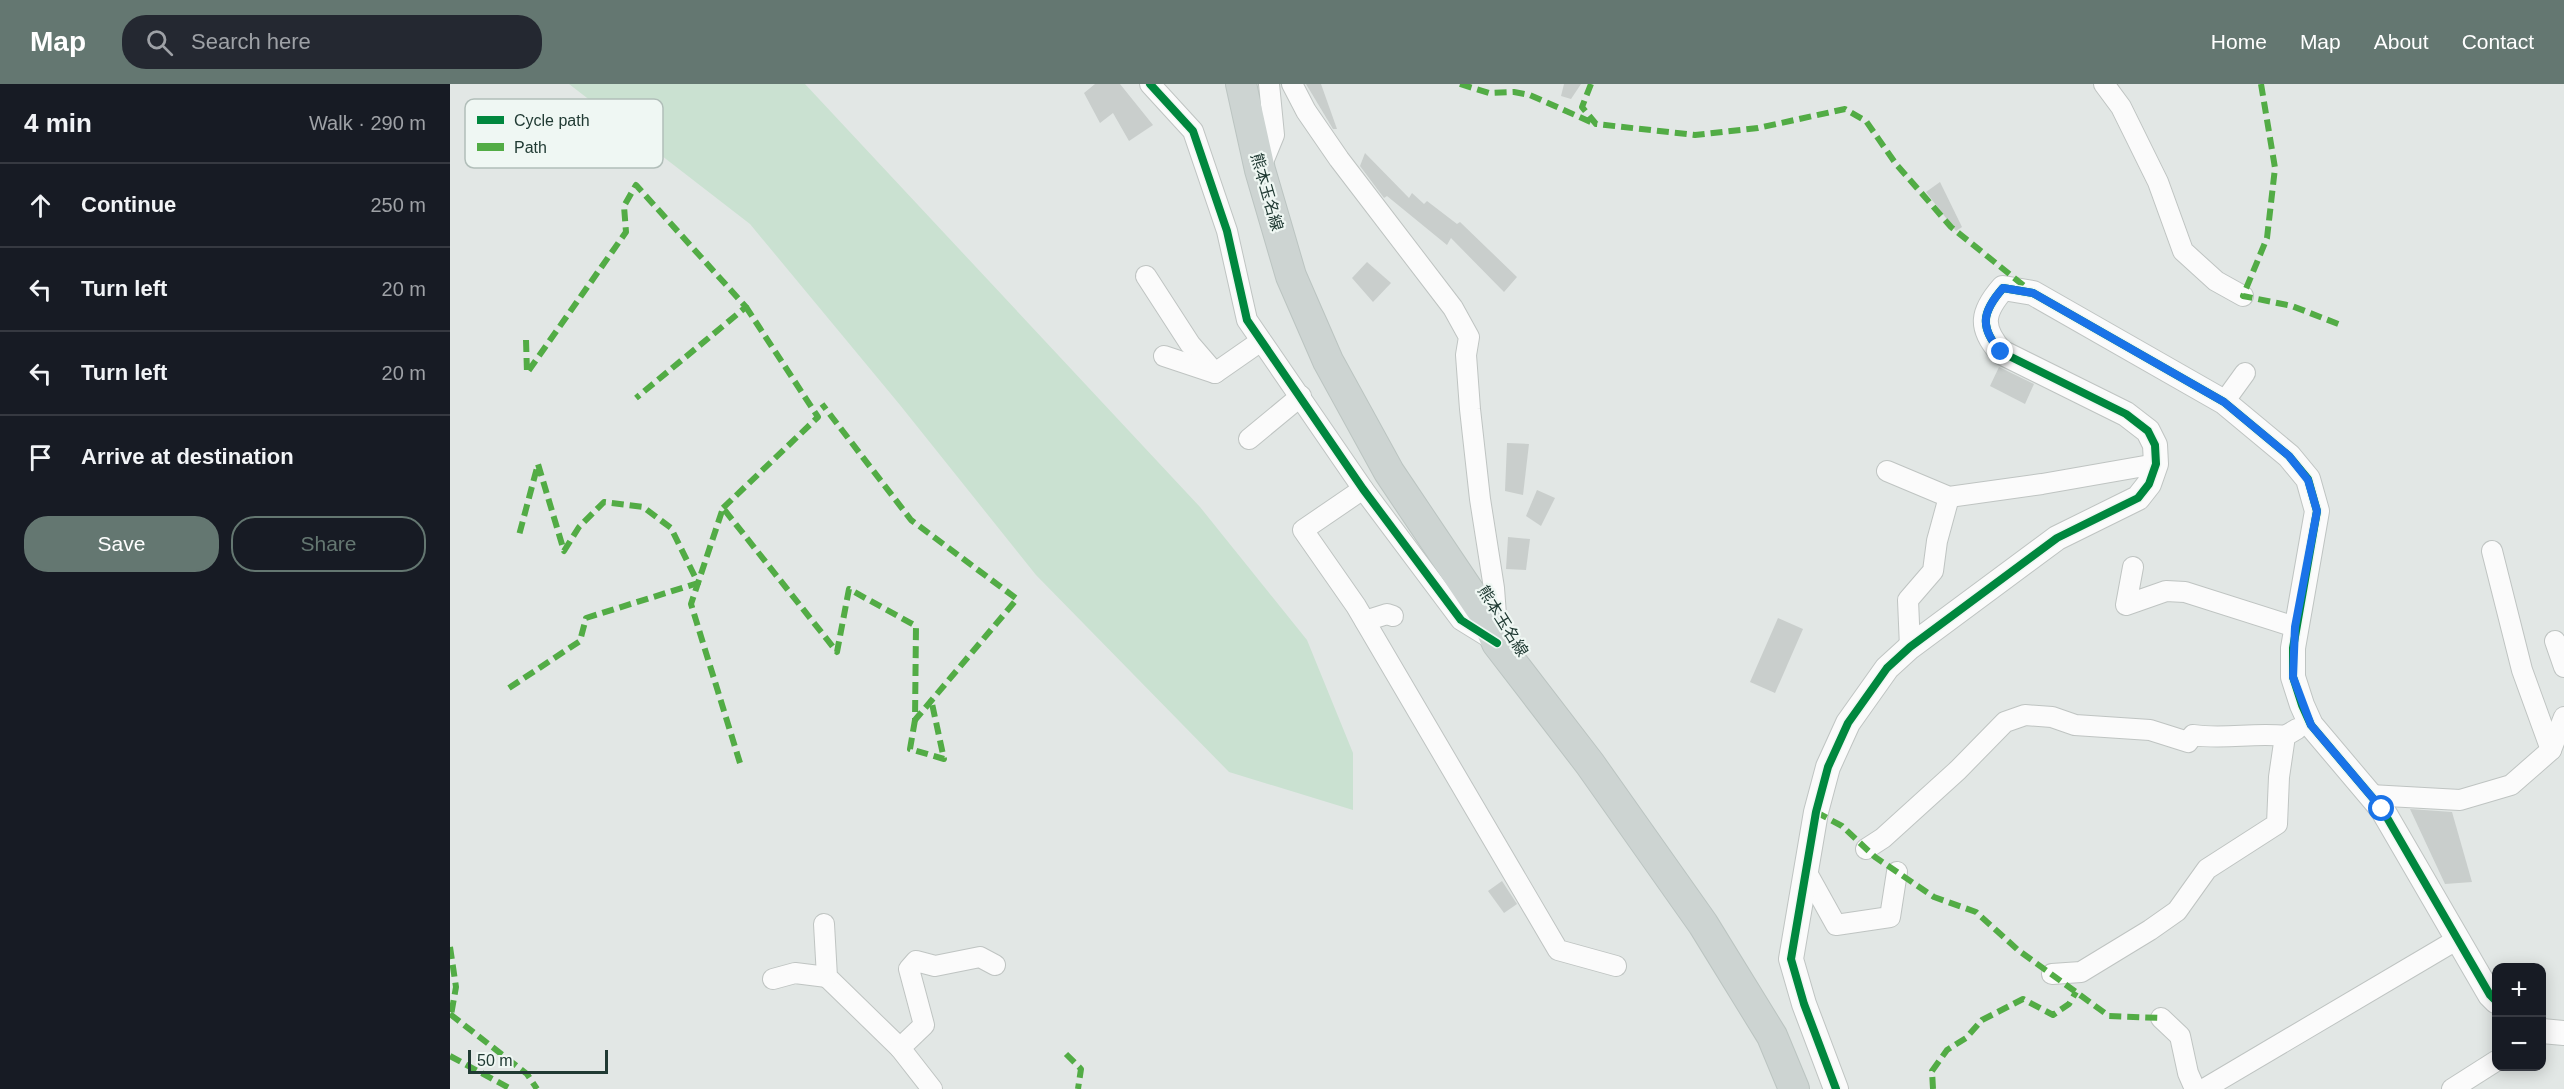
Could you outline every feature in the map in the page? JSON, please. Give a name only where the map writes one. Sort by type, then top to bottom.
[{"type":"main road","name":"熊本玉名線","points":[[1241,84],[1260,170],[1291,276],[1328,361],[1389,472],[1485,615],[1497,643],[1590,764],[1703,924],[1772,1036],[1794,1089]]},
{"type":"street","points":[[1150,84],[1193,131],[1227,231],[1247,320],[1363,489],[1461,620],[1497,643]]},
{"type":"street","points":[[1260,170],[1274,135],[1269,84]]},
{"type":"street","points":[[1292,84],[1306,111],[1339,159],[1453,308],[1469,337],[1466,355],[1470,409],[1480,499],[1494,588],[1497,643]]},
{"type":"street","points":[[2104,84],[2121,107],[2158,182],[2183,251],[2216,281],[2242,296]]},
{"type":"street","points":[[1146,276],[1190,344],[1215,373]]},
{"type":"street","points":[[1836,1089],[1804,1005],[1791,959],[1816,812],[1833,756],[1848,723],[1887,668],[1910,647],[2057,538],[2138,498],[2149,484],[2156,464],[2155,445],[2148,431],[2126,414],[2001,352],[1990,340],[1985,321],[1990,303],[2003,288],[2033,293],[2224,402],[2289,456],[2308,480],[2317,511],[2295,627],[2293,677],[2309,721],[2382,809],[2492,994]]},
{"type":"street","points":[[1215,373],[1261,341]]},
{"type":"street","points":[[1164,356],[1215,373]]},
{"type":"street","points":[[2224,402],[2245,373]]},
{"type":"street","points":[[1249,439],[1301,396]]},
{"type":"street","points":[[1887,471],[1949,497],[2042,484],[2156,464]]},
{"type":"street","points":[[1363,489],[1303,530],[1365,621],[1558,950],[1616,966]]},
{"type":"street","points":[[1910,647],[1908,600],[1933,571],[1937,541],[1949,497]]},
{"type":"street","points":[[2492,551],[2522,670],[2551,750]]},
{"type":"street","points":[[2133,567],[2126,605],[2166,591],[2185,592],[2295,627]]},
{"type":"street","points":[[1365,621],[1387,614],[1394,616]]},
{"type":"street","points":[[2555,641],[2564,667]]},
{"type":"street","points":[[1866,849],[1883,838],[1941,786],[2005,722],[2025,715],[2052,717],[2075,725],[2150,730],[2188,742],[2193,735],[2216,739],[2264,733],[2285,736],[2309,721]]},
{"type":"street","points":[[2370,795],[2460,800],[2511,785],[2551,750],[2564,717]]},
{"type":"street","points":[[2052,974],[2081,972],[2150,930],[2177,911],[2207,868],[2277,825],[2279,777],[2285,736]]},
{"type":"street","points":[[1806,871],[1836,925],[1890,917],[1897,872]]},
{"type":"street","points":[[824,924],[827,977]]},
{"type":"street","points":[[2204,1089],[2458,939]]},
{"type":"street","points":[[900,1048],[924,1025],[909,969],[916,961],[935,966],[980,957],[995,965]]},
{"type":"street","points":[[773,979],[795,973],[827,977],[900,1048],[932,1089]]},
{"type":"street","points":[[2161,1018],[2180,1036],[2188,1073],[2195,1089]]},
{"type":"street","points":[[2546,1031],[2564,1033]]},
{"type":"street","points":[[2452,1089],[2492,1064]]},
{"type":"green space","points":[[569,84],[805,84],[1200,507],[1307,640],[1353,753],[1353,810],[1229,772],[1036,575],[900,405],[750,224],[663,157],[663,99],[588,99]]},
{"type":"building","points":[[1095,84],[1120,84],[1153,125],[1129,141],[1113,113],[1100,123],[1084,93]]},
{"type":"building","points":[[1306,84],[1321,84],[1337,129],[1333,129]]},
{"type":"building","points":[[1564,84],[1581,84],[1571,99],[1561,96]]},
{"type":"building","points":[[1365,153],[1409,198],[1412,193],[1424,204],[1427,201],[1457,224],[1460,222],[1517,277],[1504,292],[1451,238],[1447,245],[1387,196],[1384,198],[1360,166]]},
{"type":"building","points":[[1940,182],[1962,227],[1956,231],[1926,192]]},
{"type":"building","points":[[1367,262],[1391,283],[1373,302],[1352,278]]},
{"type":"building","points":[[1999,367],[2034,384],[2025,404],[1990,386]]},
{"type":"building","points":[[1507,443],[1529,444],[1523,495],[1505,491]]},
{"type":"building","points":[[1537,490],[1555,498],[1541,526],[1526,516]]},
{"type":"building","points":[[1508,537],[1530,539],[1526,570],[1506,569]]},
{"type":"building","points":[[1778,618],[1803,629],[1775,693],[1750,682]]},
{"type":"building","points":[[2410,809],[2452,812],[2472,882],[2445,884]]},
{"type":"building","points":[[1502,881],[1517,904],[1504,913],[1488,891]]},
{"type":"marked path","points":[[1460,84],[1489,93],[1514,92],[1530,95],[1593,123]]},
{"type":"marked path","points":[[1591,84],[1582,107],[1596,124],[1695,135],[1758,128],[1845,109],[1866,121],[1896,164],[1951,227],[2028,289]]},
{"type":"marked path","points":[[2261,84],[2275,168],[2267,238],[2243,296],[2292,306],[2341,325]]},
{"type":"marked path","points":[[526,340],[527,373],[626,232],[624,206],[636,185],[746,307],[636,398]]},
{"type":"marked path","points":[[723,508],[818,417],[746,307]]},
{"type":"marked path","points":[[740,763],[691,604],[723,508],[837,652],[849,589],[916,626],[915,720],[1017,599],[911,520],[822,404]]},
{"type":"marked path","points":[[509,688],[580,641],[586,618],[698,583],[671,528],[643,507],[604,502],[579,527],[564,551],[538,464],[518,539]]},
{"type":"marked path","points":[[915,720],[910,749],[944,759],[931,699]]},
{"type":"marked path","points":[[1816,812],[1842,826],[1875,857],[1934,897],[1976,912],[2018,950],[2109,1016],[2161,1018]]},
{"type":"marked path","points":[[450,947],[456,987],[451,1015]]},
{"type":"marked path","points":[[1933,1089],[1932,1071],[1947,1050],[1966,1038],[1982,1020],[2023,999],[2053,1015],[2069,1004],[2076,992]]},
{"type":"marked path","points":[[450,1014],[527,1074],[537,1089]]},
{"type":"marked path","points":[[1066,1054],[1081,1069],[1078,1089]]},
{"type":"marked path","points":[[450,1056],[511,1089]]},
{"type":"cycle path","points":[[1150,84],[1193,131],[1227,231],[1247,320],[1363,489],[1461,620],[1497,643]]},
{"type":"cycle path","points":[[1836,1089],[1804,1004],[1791,959],[1816,812],[1828,767],[1848,723],[1887,668],[1910,647],[2057,538],[2138,498],[2149,484],[2156,464],[2155,445],[2148,431],[2126,414],[2001,352],[1989,335],[1986,320],[1987,312],[2003,288],[2033,293],[2224,402],[2289,456],[2308,479],[2317,511],[2293,648],[2293,677],[2302,705],[2311,725],[2382,809],[2492,997]]},
{"type":"route","points":[[2001,352],[1990,340],[1985,321],[1990,303],[2003,288],[2014,288],[2033,293],[2172,370],[2224,402],[2289,456],[2308,480],[2317,511],[2314,537],[2295,627],[2293,677],[2311,725],[2382,809]]}]
